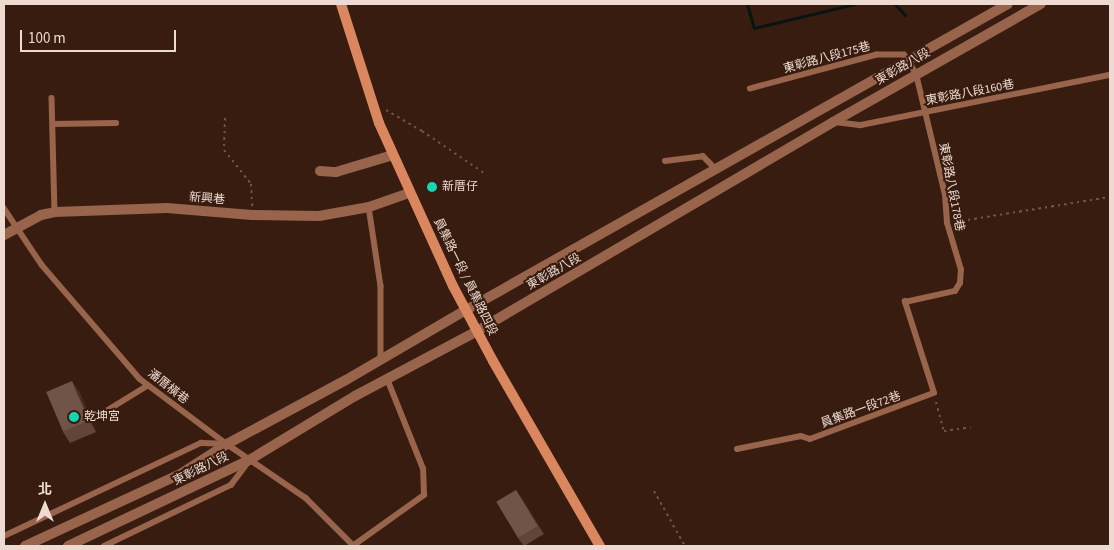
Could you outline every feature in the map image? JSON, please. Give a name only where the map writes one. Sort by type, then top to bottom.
[{"type":"main road","name":"員集路一段 / 員集路四段","points":[[341,4],[372,102],[409,193],[477,331],[600,546]]},
{"type":"street","name":"東彰路八段","points":[[25,546],[182,473],[227,444],[346,380],[715,168],[1008,4]]},
{"type":"street","name":"東彰路八段","points":[[69,546],[251,459],[387,379],[477,331],[833,122],[1041,4]]},
{"type":"street","points":[[320,170],[336,172],[393,155]]},
{"type":"street","name":"新興巷","points":[[4,235],[41,215],[55,212],[167,208],[252,215],[319,216],[369,208],[409,193]]},
{"type":"lane","name":"東彰路八段175巷","points":[[750,89],[877,55],[904,55],[908,60]]},
{"type":"lane","name":"東彰路八段178巷","points":[[908,60],[916,74],[926,112],[945,195],[946,223],[961,270],[960,283],[956,291],[905,302],[934,393]]},
{"type":"lane","name":"東彰路八段160巷","points":[[833,122],[861,125],[1110,75]]},
{"type":"lane","points":[[52,98],[55,212]]},
{"type":"lane","points":[[53,124],[116,123]]},
{"type":"lane","points":[[665,161],[703,156],[715,168]]},
{"type":"lane","name":"潘厝橫巷","points":[[4,208],[42,265],[148,386],[227,444],[306,498],[354,546]]},
{"type":"lane","points":[[369,208],[381,286],[381,359]]},
{"type":"lane","points":[[354,546],[424,495],[422,469],[387,379]]},
{"type":"lane","points":[[104,413],[148,386]]},
{"type":"lane","name":"員集路一段72巷","points":[[737,449],[801,436],[810,439],[934,393]]},
{"type":"lane","points":[[4,536],[201,443],[227,444]]},
{"type":"lane","points":[[104,546],[231,485],[251,459]]},
{"type":"path","points":[[372,102],[422,131],[487,175]]},
{"type":"path","points":[[225,118],[224,150],[251,184],[252,215]]},
{"type":"path","points":[[946,223],[1110,197]]},
{"type":"path","points":[[934,393],[944,431],[971,427]]},
{"type":"path","points":[[654,491],[685,546]]},
{"type":"building","points":[[72,381],[89,421],[63,432],[46,392]]},
{"type":"building","points":[[516,490],[538,526],[518,538],[496,502]]},
{"type":"waterway","points":[[747,4],[754,28],[855,4]]},
{"type":"waterway","points":[[895,4],[905,15]]},
{"type":"place","name":"新厝仔","points":[[432,187]]},
{"type":"place","name":"乾坤宮","points":[[74,417]]}]
